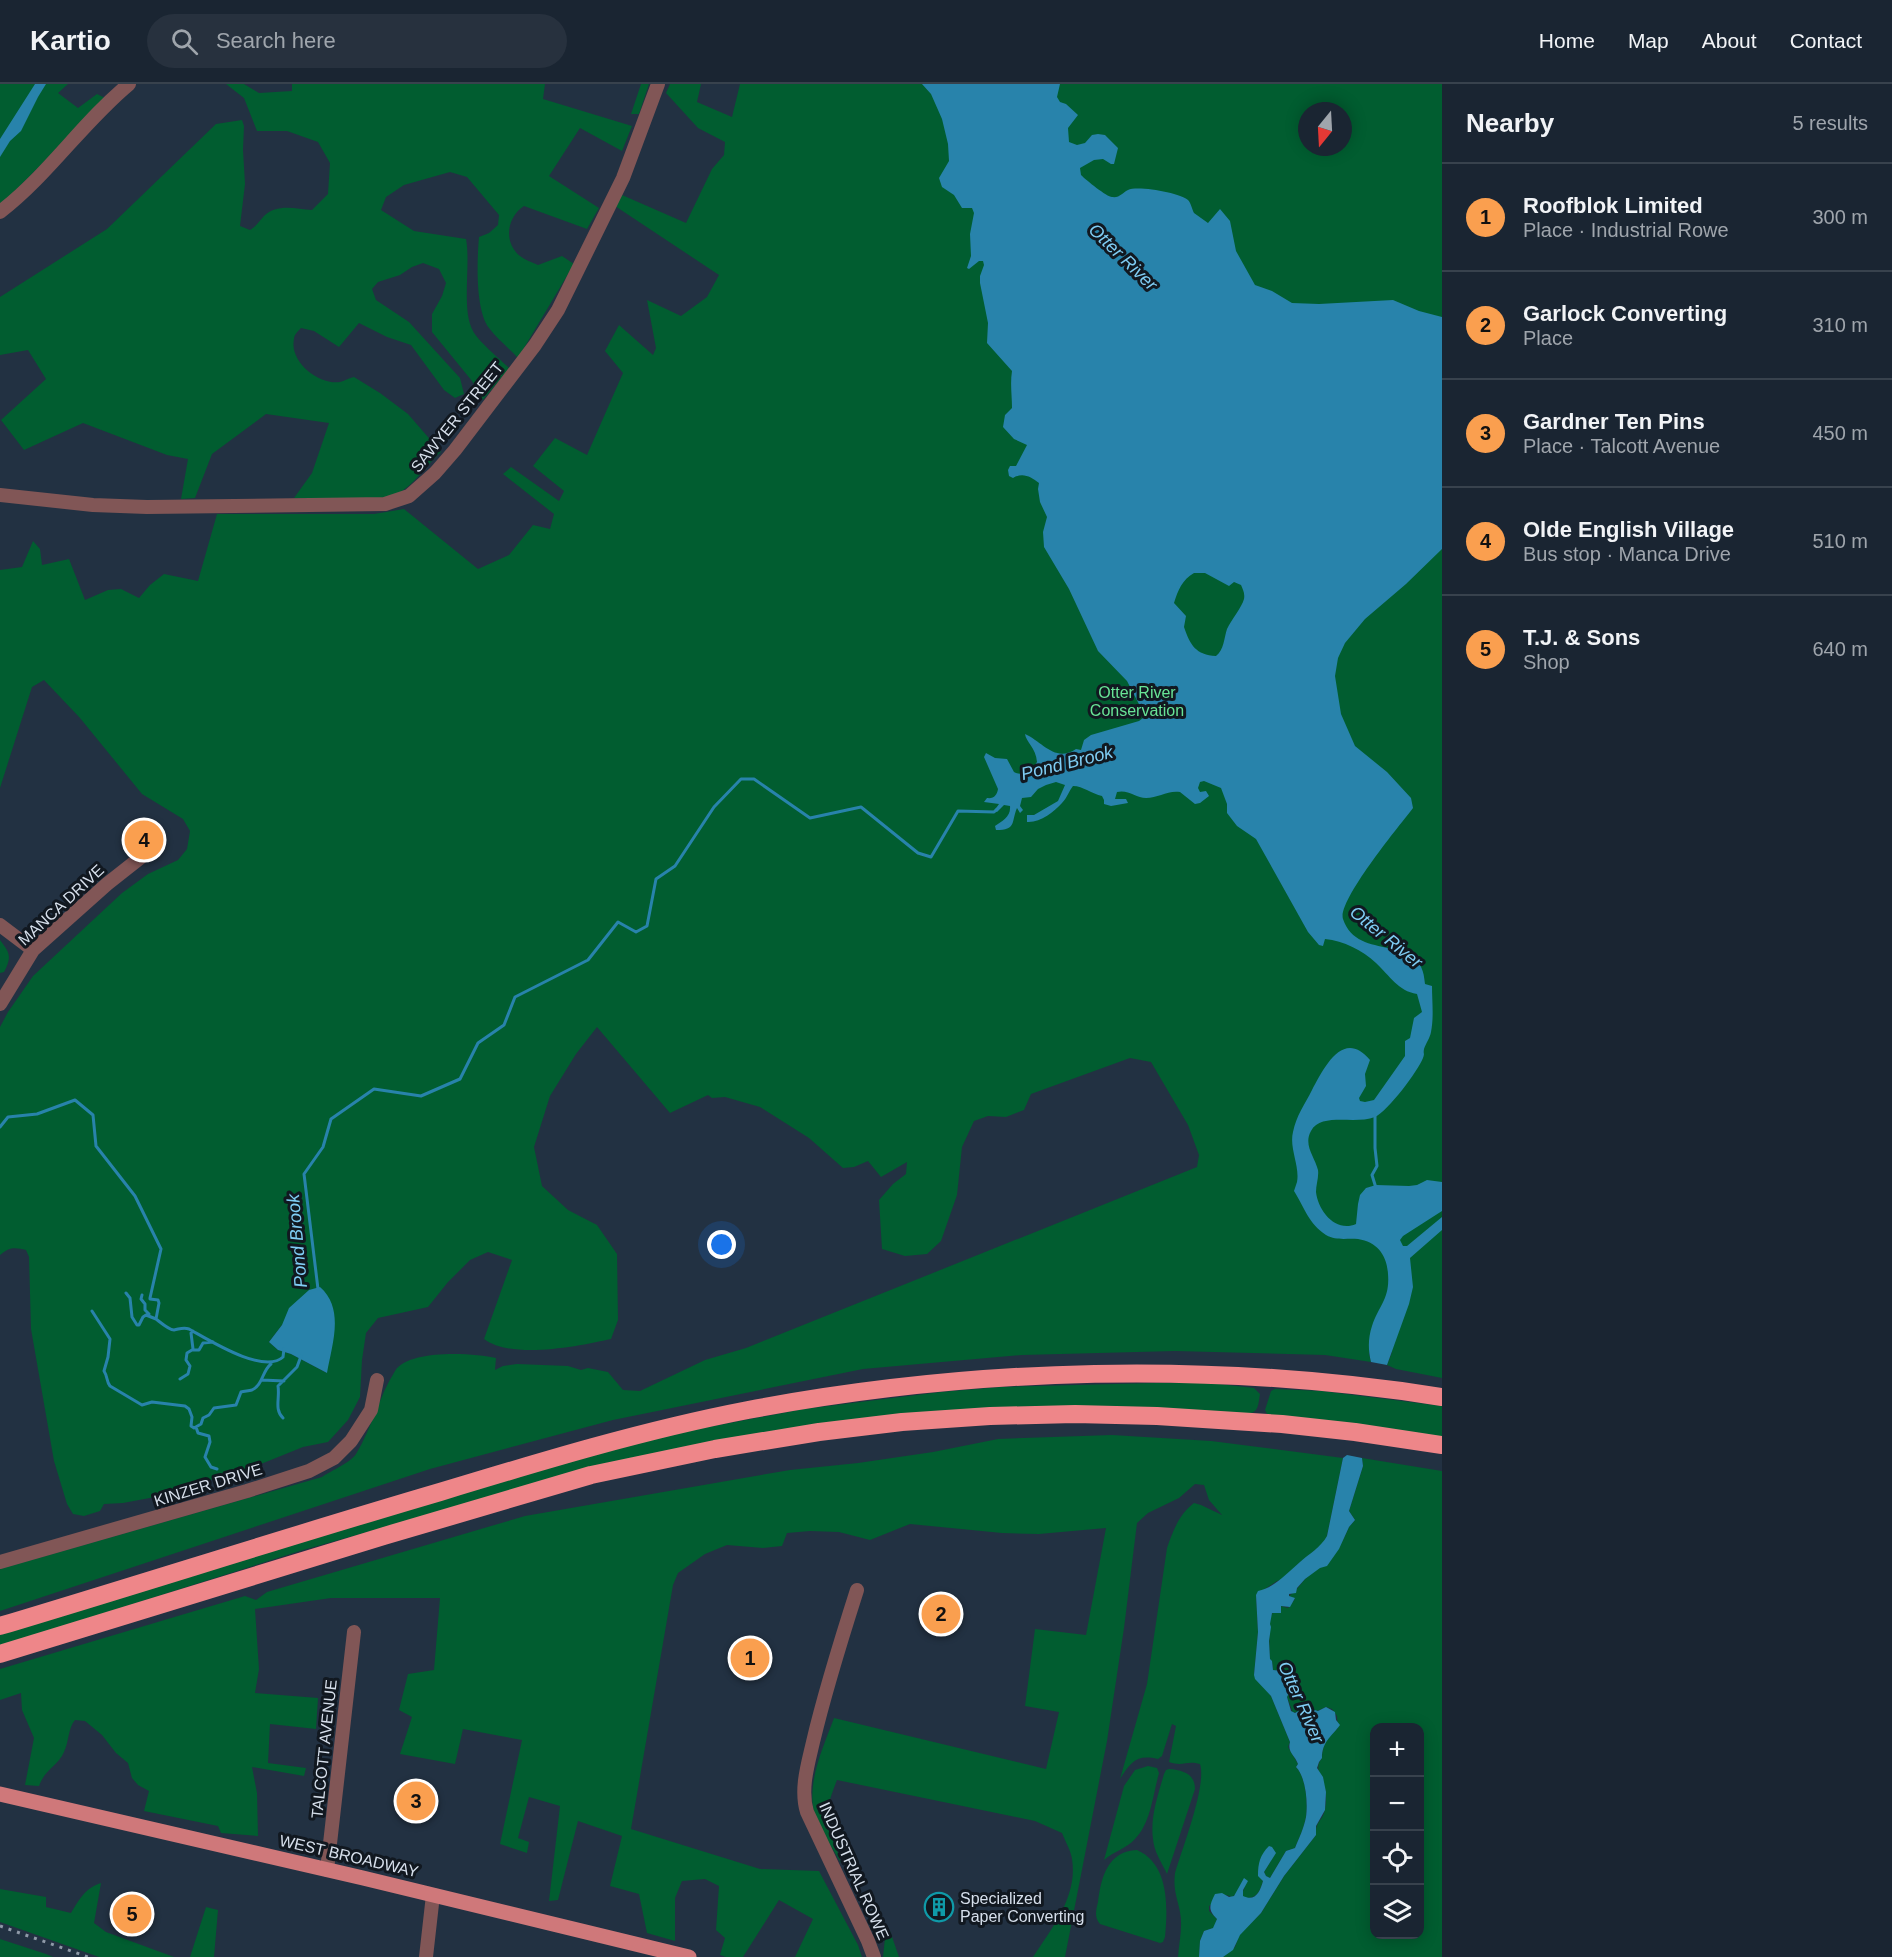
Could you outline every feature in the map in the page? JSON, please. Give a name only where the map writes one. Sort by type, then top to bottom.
[{"type":"highway","points":[[0,1626],[576,1451],[711,1418],[811,1399],[890,1388],[983,1379],[1138,1373],[1261,1377],[1442,1397]]},
{"type":"highway","points":[[0,1654],[372,1539],[591,1475],[715,1449],[819,1432],[902,1422],[1065,1414],[1157,1416],[1282,1424],[1374,1434],[1442,1445]]},
{"type":"main road","name":"WEST BROADWAY","points":[[0,1794],[433,1894],[689,1957]]},
{"type":"street","points":[[0,212],[46,171],[100,110],[129,84]]},
{"type":"street","name":"SAWYER STREET","points":[[0,495],[93,505],[147,507],[385,504],[409,496],[422,486],[451,455],[535,345],[558,310],[623,178],[658,84]]},
{"type":"street","name":"MANCA DRIVE","points":[[0,1004],[33,950],[111,881],[159,843]]},
{"type":"street","points":[[0,925],[33,950]]},
{"type":"street","name":"KINZER DRIVE","points":[[0,1562],[309,1471],[334,1458],[351,1441],[371,1410],[378,1380]]},
{"type":"street","name":"INDUSTRIAL ROWE","points":[[857,1590],[823,1698],[807,1770],[804,1799],[807,1812],[874,1957]]},
{"type":"street","name":"TALCOTT AVENUE","points":[[327,1869],[354,1632]]},
{"type":"street","points":[[426,1957],[433,1894]]},
{"type":"green space","points":[[0,84],[68,84],[58,93],[78,108],[97,94],[105,98],[0,205]]},
{"type":"green space","points":[[226,84],[244,84],[259,93],[292,91],[292,84],[545,84],[543,99],[632,126],[622,151],[580,128],[549,176],[599,208],[587,229],[524,206],[514,216],[509,237],[520,256],[538,265],[562,256],[574,264],[518,358],[489,328],[484,320],[479,297],[479,237],[489,233],[498,225],[499,215],[467,177],[450,172],[404,185],[386,197],[381,210],[414,231],[466,239],[469,322],[479,339],[509,368],[483,400],[472,381],[432,332],[432,314],[446,283],[439,269],[423,263],[400,275],[378,282],[372,289],[376,300],[409,322],[460,378],[464,394],[455,398],[444,390],[411,345],[387,337],[359,323],[339,347],[314,331],[301,328],[295,335],[296,356],[307,370],[323,380],[332,382],[354,377],[408,414],[441,452],[411,484],[388,498],[294,498],[312,473],[329,423],[266,414],[212,454],[195,498],[181,499],[188,459],[167,455],[83,423],[24,450],[1,420],[46,379],[28,350],[0,355],[0,297],[107,229],[216,124],[242,120],[244,126],[245,184],[240,226],[250,230],[275,209],[312,210],[328,194],[330,163],[318,142],[287,131],[257,131],[244,98]]},
{"type":"green space","points":[[641,84],[649,84],[639,114],[631,114]]},
{"type":"green space","name":"Otter River Conservation","points":[[670,84],[701,84],[697,102],[732,117],[740,84],[1442,84],[1442,1378],[1396,1369],[1387,1365],[1392,1352],[1369,1353],[1371,1362],[1325,1355],[1175,1351],[1022,1355],[863,1369],[613,1420],[430,1469],[0,1611],[0,1569],[322,1477],[350,1460],[367,1434],[384,1391],[395,1371],[402,1364],[413,1359],[458,1354],[496,1358],[495,1370],[517,1364],[568,1366],[581,1370],[588,1368],[608,1372],[623,1390],[640,1391],[705,1360],[746,1348],[1197,1167],[1199,1155],[1188,1125],[1151,1062],[1130,1058],[1031,1094],[1024,1110],[1006,1117],[988,1116],[974,1121],[962,1147],[957,1195],[941,1241],[927,1254],[905,1256],[882,1249],[879,1200],[893,1184],[906,1174],[907,1162],[881,1177],[868,1161],[854,1167],[843,1168],[809,1138],[760,1107],[725,1097],[712,1098],[708,1095],[670,1113],[597,1027],[576,1054],[550,1096],[534,1147],[542,1186],[568,1210],[597,1225],[617,1254],[618,1320],[611,1339],[564,1348],[528,1350],[511,1349],[484,1339],[512,1260],[488,1252],[470,1260],[428,1307],[378,1318],[366,1333],[360,1397],[348,1420],[328,1442],[303,1447],[256,1466],[155,1497],[104,1504],[100,1511],[84,1516],[73,1514],[67,1504],[54,1461],[31,1329],[29,1257],[26,1250],[15,1248],[6,1250],[0,1255],[0,1027],[33,976],[122,893],[148,874],[178,860],[187,849],[190,831],[183,819],[142,794],[80,718],[44,680],[32,687],[0,788],[0,570],[22,567],[33,541],[40,549],[42,565],[69,559],[85,600],[108,590],[121,589],[139,598],[164,574],[198,581],[217,514],[374,514],[404,509],[478,569],[509,555],[533,525],[550,529],[554,514],[503,474],[511,467],[559,501],[564,491],[533,466],[555,438],[587,455],[623,373],[605,351],[619,325],[653,355],[656,348],[647,300],[681,316],[707,297],[719,275],[615,206],[622,195],[686,223],[712,169],[724,155],[725,142],[698,128],[666,93]],"holes":[[[282,1325],[327,1373],[291,1354],[278,1350],[269,1342]]]},
{"type":"green space","points":[[0,940],[8,952],[9,959],[4,972],[0,973]]},
{"type":"green space","points":[[1210,1383],[1254,1388],[1260,1394],[1256,1410],[1248,1414],[848,1422],[378,1529],[303,1550],[0,1646],[0,1635],[216,1565],[599,1453],[677,1433],[804,1409],[941,1392],[1001,1387]]},
{"type":"green space","points":[[1275,1389],[1322,1391],[1442,1406],[1442,1439],[1268,1416],[1265,1410],[1271,1391]]},
{"type":"green space","points":[[1112,1435],[1211,1441],[1343,1458],[1324,1543],[1284,1579],[1256,1595],[1258,1632],[1254,1675],[1271,1696],[1290,1742],[1288,1747],[1298,1764],[1296,1767],[1302,1777],[1306,1798],[1307,1811],[1304,1825],[1295,1848],[1286,1851],[1270,1878],[1264,1872],[1276,1852],[1258,1875],[1263,1881],[1254,1897],[1243,1897],[1245,1887],[1232,1897],[1226,1895],[1209,1906],[1209,1911],[1217,1919],[1214,1928],[1204,1931],[1200,1941],[1199,1957],[1178,1957],[1181,1923],[1175,1889],[1175,1873],[1197,1801],[1200,1787],[1200,1764],[1169,1762],[1176,1726],[1172,1724],[1162,1756],[1158,1759],[1144,1758],[1135,1761],[1120,1779],[1147,1684],[1167,1548],[1172,1535],[1180,1518],[1194,1503],[1222,1515],[1209,1500],[1204,1485],[1195,1484],[1179,1498],[1148,1513],[1137,1523],[1107,1741],[1065,1957],[1033,1957],[1062,1911],[1071,1886],[1072,1859],[1062,1833],[1035,1821],[837,1780],[828,1806],[827,1822],[841,1863],[814,1813],[812,1801],[814,1777],[834,1718],[1046,1769],[1059,1712],[1025,1706],[1035,1629],[1086,1635],[1106,1528],[1039,1534],[1002,1533],[910,1524],[870,1540],[839,1532],[787,1533],[782,1546],[763,1548],[727,1545],[705,1554],[678,1573],[673,1585],[631,1829],[760,1869],[819,1871],[862,1957],[795,1957],[813,1919],[779,1900],[743,1957],[720,1955],[725,1938],[716,1930],[719,1886],[705,1879],[682,1881],[675,1898],[675,1941],[647,1933],[639,1894],[610,1886],[622,1836],[578,1821],[558,1900],[549,1901],[560,1806],[529,1797],[518,1838],[529,1842],[527,1853],[500,1844],[522,1740],[463,1729],[455,1764],[400,1754],[412,1717],[399,1710],[408,1674],[434,1670],[440,1598],[331,1598],[255,1609],[259,1669],[255,1693],[318,1698],[316,1729],[270,1724],[268,1763],[306,1768],[304,1776],[252,1767],[257,1793],[258,1836],[221,1833],[218,1826],[144,1811],[149,1791],[138,1785],[132,1778],[128,1763],[116,1753],[102,1735],[85,1721],[75,1720],[66,1748],[39,1786],[25,1785],[34,1738],[22,1710],[21,1693],[0,1700],[0,1669],[245,1596],[256,1600],[267,1592],[525,1516],[790,1470],[933,1452],[998,1439]]},
{"type":"green space","points":[[1362,1458],[1442,1471],[1442,1957],[1223,1957],[1235,1947],[1239,1935],[1261,1913],[1284,1876],[1316,1835],[1317,1825],[1325,1811],[1326,1794],[1318,1767],[1324,1745],[1338,1728],[1337,1716],[1332,1709],[1326,1707],[1317,1711],[1309,1708],[1293,1713],[1287,1697],[1293,1685],[1292,1682],[1285,1682],[1282,1671],[1273,1670],[1270,1660],[1270,1619],[1281,1606],[1288,1608],[1295,1599],[1289,1596],[1335,1554],[1355,1520],[1349,1511],[1363,1466]]},
{"type":"green space","points":[[1148,1766],[1157,1768],[1159,1773],[1145,1825],[1132,1842],[1104,1860],[1124,1786],[1135,1770]]},
{"type":"green space","points":[[1169,1769],[1179,1770],[1190,1776],[1195,1789],[1167,1874],[1158,1857],[1152,1831],[1157,1798],[1164,1774]]},
{"type":"green space","points":[[1137,1850],[1148,1856],[1155,1865],[1164,1887],[1166,1925],[1165,1937],[1160,1943],[1100,1924],[1096,1916],[1101,1883],[1108,1867],[1119,1855]]},
{"type":"green space","points":[[101,1883],[94,1923],[106,1932],[174,1957],[99,1957],[0,1922],[0,1889],[46,1897],[46,1907],[71,1913],[87,1891]]},
{"type":"green space","points":[[206,1907],[218,1910],[214,1957],[190,1957]]},
{"type":"green space","points":[[890,1931],[899,1957],[883,1957],[885,1938]]},
{"type":"green space","points":[[0,1939],[46,1954],[53,1957],[0,1957]]},
{"type":"water","points":[[35,84],[46,84],[21,131],[10,141],[0,157],[0,139]]},
{"type":"water","name":"Otter River","points":[[922,84],[1060,84],[1057,97],[1060,102],[1066,104],[1078,115],[1068,128],[1069,142],[1077,145],[1085,143],[1092,135],[1098,134],[1105,135],[1118,148],[1114,164],[1103,159],[1094,160],[1080,168],[1081,175],[1112,197],[1140,188],[1159,190],[1184,197],[1191,204],[1194,213],[1208,223],[1220,209],[1230,221],[1236,251],[1255,285],[1272,291],[1292,303],[1319,304],[1393,300],[1419,311],[1442,317],[1442,549],[1365,619],[1345,643],[1338,658],[1335,676],[1341,714],[1355,746],[1387,772],[1411,798],[1413,808],[1359,880],[1344,910],[1343,919],[1351,932],[1362,941],[1402,952],[1413,957],[1422,968],[1425,984],[1432,986],[1431,1032],[1423,1058],[1415,1072],[1395,1099],[1381,1113],[1367,1119],[1322,1122],[1311,1131],[1308,1141],[1318,1170],[1317,1199],[1324,1213],[1335,1223],[1349,1226],[1356,1224],[1360,1195],[1366,1188],[1376,1185],[1417,1185],[1427,1180],[1442,1182],[1442,1211],[1400,1240],[1403,1246],[1407,1246],[1442,1217],[1442,1230],[1410,1258],[1413,1287],[1387,1365],[1371,1362],[1369,1353],[1372,1326],[1387,1290],[1386,1261],[1380,1250],[1371,1243],[1358,1239],[1330,1237],[1320,1231],[1311,1220],[1294,1191],[1298,1176],[1292,1138],[1298,1115],[1317,1081],[1329,1062],[1343,1050],[1351,1048],[1360,1051],[1370,1060],[1365,1074],[1366,1086],[1359,1098],[1360,1101],[1365,1102],[1374,1100],[1405,1056],[1405,1041],[1410,1038],[1414,1018],[1422,1012],[1417,994],[1399,986],[1371,958],[1359,950],[1325,939],[1323,946],[1319,945],[1308,932],[1256,839],[1237,826],[1227,813],[1227,804],[1221,788],[1204,781],[1200,782],[1198,788],[1200,792],[1206,791],[1209,796],[1195,804],[1180,792],[1146,798],[1117,792],[1115,799],[1126,799],[1128,803],[1111,806],[1104,804],[1102,796],[1073,786],[1064,801],[1051,813],[1037,821],[1027,822],[1027,815],[1034,815],[1058,801],[1065,785],[1056,782],[1038,789],[1031,797],[1022,798],[1020,806],[1023,810],[1020,813],[1017,808],[1012,824],[1003,830],[996,830],[995,826],[1008,816],[1010,806],[1004,805],[997,812],[994,811],[999,804],[984,802],[987,798],[995,796],[998,789],[984,757],[986,753],[995,758],[1007,759],[1014,772],[1024,773],[1037,762],[1025,734],[1055,753],[1069,753],[1076,749],[1081,750],[1084,740],[1091,735],[1139,721],[1143,718],[1143,712],[1127,681],[1098,651],[1069,589],[1044,547],[1043,532],[1047,517],[1040,502],[1039,483],[1027,476],[1020,475],[1013,478],[1009,476],[1010,466],[1016,466],[1027,445],[1014,439],[1003,427],[1005,415],[1012,408],[1012,371],[987,343],[988,323],[980,283],[983,261],[967,268],[971,256],[970,234],[974,213],[972,208],[962,208],[954,195],[942,187],[939,178],[949,161],[948,144],[942,119],[931,94]],"holes":[[[1194,573],[1205,573],[1229,586],[1234,582],[1241,585],[1244,593],[1243,602],[1227,629],[1222,647],[1216,656],[1203,654],[1191,644],[1184,627],[1186,616],[1174,603],[1186,579]]]},
{"type":"water","points":[[320,1287],[328,1296],[335,1316],[334,1339],[327,1373],[291,1354],[278,1350],[269,1342],[282,1325],[289,1308],[309,1290]]},
{"type":"water","points":[[1347,1455],[1362,1458],[1363,1466],[1349,1511],[1355,1520],[1327,1566],[1320,1568],[1305,1579],[1297,1588],[1296,1593],[1289,1594],[1295,1598],[1290,1607],[1281,1606],[1281,1613],[1272,1613],[1270,1624],[1270,1659],[1273,1670],[1282,1671],[1285,1682],[1292,1682],[1293,1685],[1287,1697],[1291,1711],[1295,1713],[1305,1707],[1318,1711],[1326,1707],[1335,1712],[1336,1720],[1340,1725],[1325,1744],[1317,1768],[1323,1777],[1326,1792],[1325,1810],[1316,1826],[1316,1835],[1284,1876],[1261,1913],[1240,1935],[1233,1950],[1223,1957],[1199,1957],[1200,1941],[1204,1931],[1213,1928],[1217,1919],[1210,1908],[1215,1894],[1234,1896],[1244,1878],[1248,1881],[1243,1890],[1243,1896],[1254,1897],[1263,1881],[1258,1876],[1263,1853],[1269,1846],[1276,1853],[1264,1872],[1270,1878],[1286,1851],[1295,1848],[1304,1825],[1307,1811],[1306,1798],[1302,1777],[1296,1767],[1298,1764],[1290,1751],[1290,1742],[1271,1696],[1254,1675],[1258,1632],[1256,1595],[1258,1591],[1280,1579],[1318,1547],[1327,1536],[1343,1458]]},
{"type":"waterway","name":"Pond Brook","points":[[318,1289],[304,1174],[323,1147],[331,1119],[374,1089],[421,1096],[460,1079],[478,1043],[504,1025],[515,997],[588,960],[618,922],[636,932],[647,926],[656,879],[675,866],[714,807],[741,779],[754,779],[810,818],[861,807],[918,853],[931,857],[958,811],[994,812],[997,809]]},
{"type":"waterway","name":"Pond Brook","points":[[0,1127],[8,1117],[37,1114],[75,1100],[93,1115],[96,1146],[135,1196],[161,1249],[150,1298],[158,1300],[159,1303],[156,1319],[172,1330],[189,1329],[250,1359],[263,1362],[274,1361],[283,1357],[284,1349]]},
{"type":"waterway","points":[[1375,1113],[1377,1166],[1372,1175],[1376,1188]]},
{"type":"waterway","points":[[126,1293],[130,1298],[132,1317],[137,1325],[146,1315],[156,1319]]},
{"type":"waterway","points":[[142,1295],[145,1310],[149,1314]]},
{"type":"waterway","points":[[92,1311],[110,1339],[104,1371],[110,1386],[142,1405],[152,1402],[185,1406],[189,1409],[192,1417],[191,1426],[194,1428],[201,1424],[203,1418],[209,1415],[214,1408],[236,1405],[241,1392],[256,1388],[271,1364]]},
{"type":"waterway","points":[[193,1331],[191,1333],[193,1349]]},
{"type":"waterway","points":[[180,1379],[188,1374],[190,1366],[186,1360],[187,1353],[199,1350],[203,1343],[213,1342]]},
{"type":"waterway","points":[[283,1418],[278,1407],[278,1386],[297,1367],[301,1356]]},
{"type":"waterway","points":[[262,1380],[284,1381]]},
{"type":"waterway","points":[[196,1427],[198,1433],[209,1436],[210,1442],[205,1457],[211,1467],[217,1469]]},
{"type":"railway","points":[[0,1926],[88,1957]]},
{"type":"place","name":"Olde English Village","points":[[144,840]]},
{"type":"place","name":"Garlock Converting","points":[[941,1614]]},
{"type":"place","name":"Roofblok Limited","points":[[750,1658]]},
{"type":"place","name":"Gardner Ten Pins","points":[[416,1801]]},
{"type":"place","name":"Specialized Paper Converting","points":[[939,1907]]},
{"type":"place","name":"T.J. & Sons","points":[[132,1914]]}]
